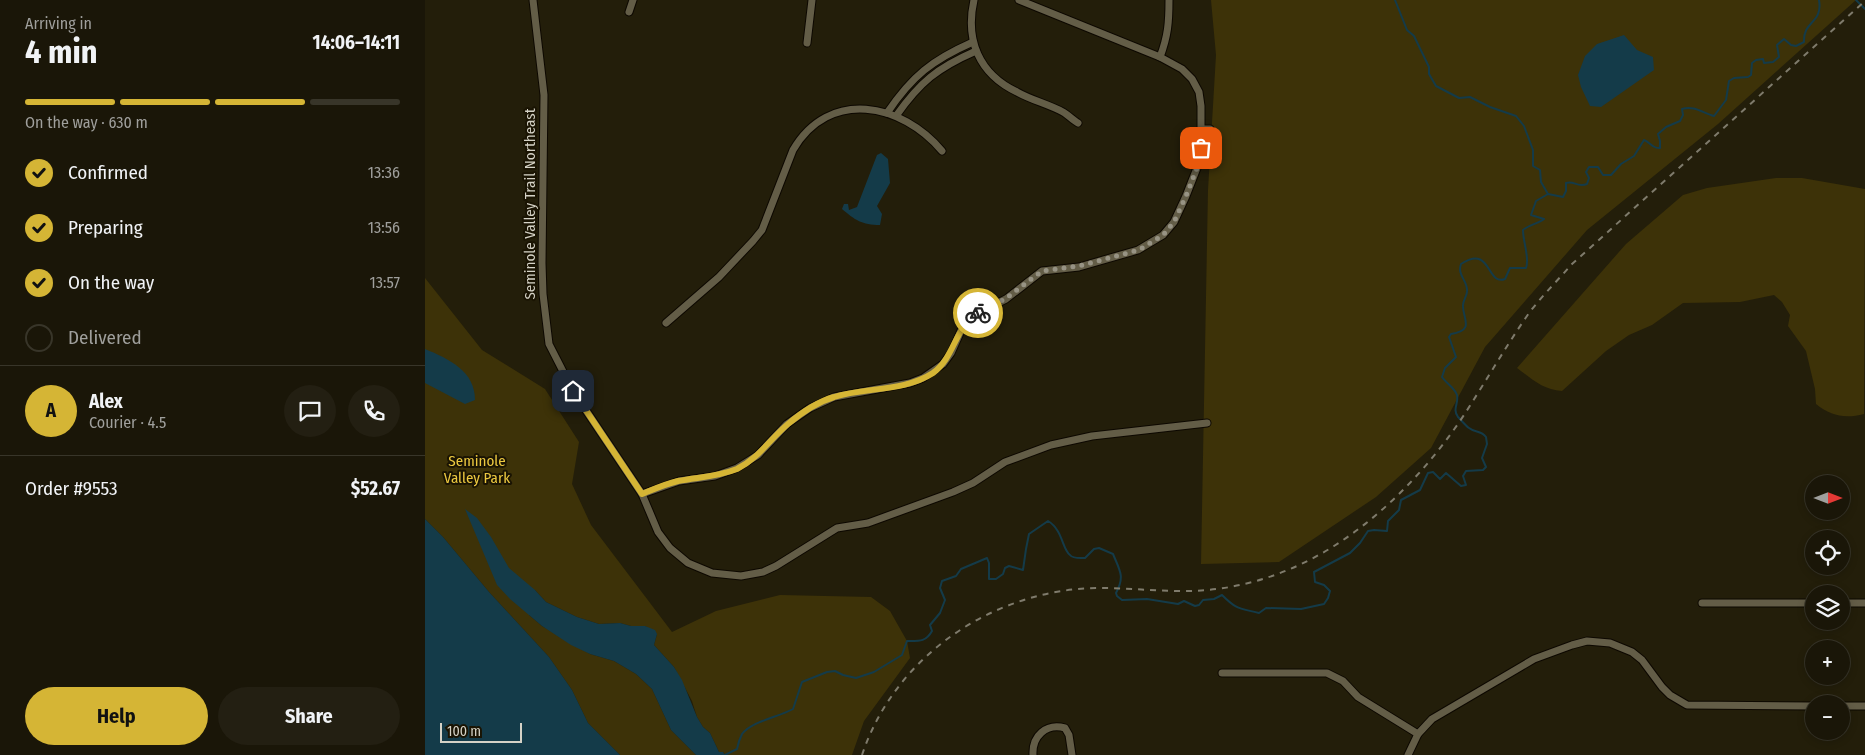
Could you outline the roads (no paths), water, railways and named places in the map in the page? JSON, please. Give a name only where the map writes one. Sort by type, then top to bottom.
[{"type":"street","name":"Seminole Valley Trail Northeast","points":[[533,0],[544,95],[542,263],[543,294],[549,344],[573,391],[642,494],[657,532],[670,548],[689,563],[712,573],[741,576],[763,572],[837,528],[867,523],[953,492],[973,484],[1005,462],[1051,445],[1092,436],[1207,423]]},
{"type":"street","points":[[629,12],[633,0]]},
{"type":"street","points":[[807,43],[811,0]]},
{"type":"street","points":[[975,0],[971,16],[973,42],[983,65],[1003,84],[1017,93],[1063,112],[1078,124]]},
{"type":"street","points":[[642,494],[679,481],[715,476],[737,468],[758,455],[787,424],[810,408],[834,397],[910,383],[923,378],[943,364],[951,353],[964,324],[974,315],[1005,299],[1042,271],[1079,266],[1139,250],[1163,235],[1174,222],[1197,168],[1201,148],[1201,106],[1199,92],[1192,79],[1182,68],[1160,57],[1019,0]]},
{"type":"street","points":[[1160,57],[1169,28],[1169,0]]},
{"type":"street","points":[[887,113],[899,95],[925,69],[939,58],[973,42]]},
{"type":"street","points":[[896,116],[918,88],[931,76],[943,67],[976,51]]},
{"type":"street","points":[[666,323],[719,277],[759,233],[793,150],[800,138],[823,119],[847,110],[876,110],[896,116],[930,137],[942,151]]},
{"type":"street","points":[[1201,129],[1211,129]]},
{"type":"street","points":[[1702,603],[1805,603]]},
{"type":"street","points":[[1850,603],[1865,603]]},
{"type":"street","points":[[1408,755],[1418,734],[1432,720],[1521,666],[1555,651],[1587,641],[1610,643],[1632,652],[1642,660],[1670,695],[1687,705],[1805,706]]},
{"type":"street","points":[[1222,673],[1327,673],[1343,681],[1358,697],[1418,734]]},
{"type":"street","points":[[1850,706],[1865,706]]},
{"type":"street","points":[[1033,755],[1033,746],[1036,738],[1047,730],[1058,726],[1065,728],[1069,735],[1073,755]]},
{"type":"water","points":[[1624,35],[1637,50],[1653,57],[1654,70],[1601,107],[1590,106],[1581,87],[1578,75],[1585,56],[1597,44]]},
{"type":"water","points":[[881,153],[888,159],[890,183],[877,206],[882,214],[880,225],[863,223],[842,209],[844,204],[848,204],[849,210],[857,207],[877,155]]},
{"type":"water","points":[[425,349],[443,357],[466,374],[471,381],[475,400],[465,404],[425,383]]},
{"type":"water","points":[[465,509],[477,518],[491,537],[509,568],[546,602],[577,617],[599,624],[620,623],[631,626],[645,626],[655,630],[657,634],[654,645],[674,667],[682,680],[697,717],[703,727],[710,733],[719,752],[723,752],[725,755],[696,755],[671,730],[652,689],[636,674],[614,661],[590,654],[571,645],[542,626],[510,599],[497,585]]},
{"type":"water","points":[[425,519],[549,657],[572,690],[588,723],[620,755],[425,755]]},
{"type":"waterway","points":[[1395,0],[1407,30],[1414,36],[1429,67],[1429,74],[1436,86],[1459,98],[1470,97],[1490,107],[1516,116],[1524,126],[1533,150],[1533,166],[1540,170],[1541,182],[1548,194]]},
{"type":"waterway","points":[[725,755],[737,749],[742,734],[746,730],[759,722],[793,709],[802,682],[827,672],[835,671],[856,678],[874,672],[902,655],[907,641],[925,639],[932,631],[930,625],[940,613],[945,600],[940,588],[942,581],[956,576],[961,569],[987,558],[989,563],[989,579],[996,579],[1009,566],[1023,570],[1029,534],[1048,521],[1057,529],[1067,552],[1071,556],[1085,558],[1094,549],[1099,548],[1113,554],[1121,578],[1116,593],[1122,600],[1147,599],[1178,604],[1184,601],[1195,606],[1199,605],[1203,600],[1214,599],[1222,595],[1236,606],[1259,613],[1266,608],[1301,609],[1324,604],[1330,591],[1324,585],[1315,582],[1314,572],[1350,553],[1368,531],[1387,531],[1388,521],[1399,510],[1401,500],[1420,490],[1428,473],[1433,472],[1440,479],[1446,473],[1461,486],[1466,485],[1463,476],[1466,471],[1483,470],[1486,467],[1482,458],[1487,444],[1486,437],[1482,433],[1473,431],[1458,417],[1456,414],[1457,395],[1442,377],[1445,368],[1456,357],[1449,337],[1451,334],[1463,330],[1466,326],[1463,305],[1467,290],[1460,271],[1461,264],[1471,259],[1478,259],[1484,262],[1494,277],[1499,280],[1505,279],[1510,268],[1526,268],[1527,260],[1523,230],[1544,219],[1531,215],[1536,201],[1548,194],[1563,197],[1566,191],[1566,183],[1587,184],[1589,178],[1586,172],[1589,167],[1598,167],[1603,175],[1611,175],[1621,164],[1634,156],[1644,140],[1660,148],[1658,134],[1666,127],[1680,121],[1683,115],[1682,109],[1694,109],[1714,116],[1726,100],[1729,81],[1734,78],[1751,75],[1752,63],[1756,60],[1763,59],[1764,63],[1773,62],[1779,57],[1777,45],[1784,39],[1791,45],[1796,46],[1804,42],[1806,30],[1818,14],[1819,0]]},
{"type":"waterway","points":[[1856,0],[1865,9]]},
{"type":"railway","points":[[862,755],[876,722],[895,691],[918,664],[945,640],[975,621],[1008,606],[1042,595],[1078,589],[1201,591],[1241,585],[1280,573],[1298,565],[1334,546],[1353,533],[1406,487],[1437,452],[1464,415],[1529,313],[1572,264],[1865,1]]},
{"type":"park label","name":"Seminole Valley Park","points":[[477,470]]}]
